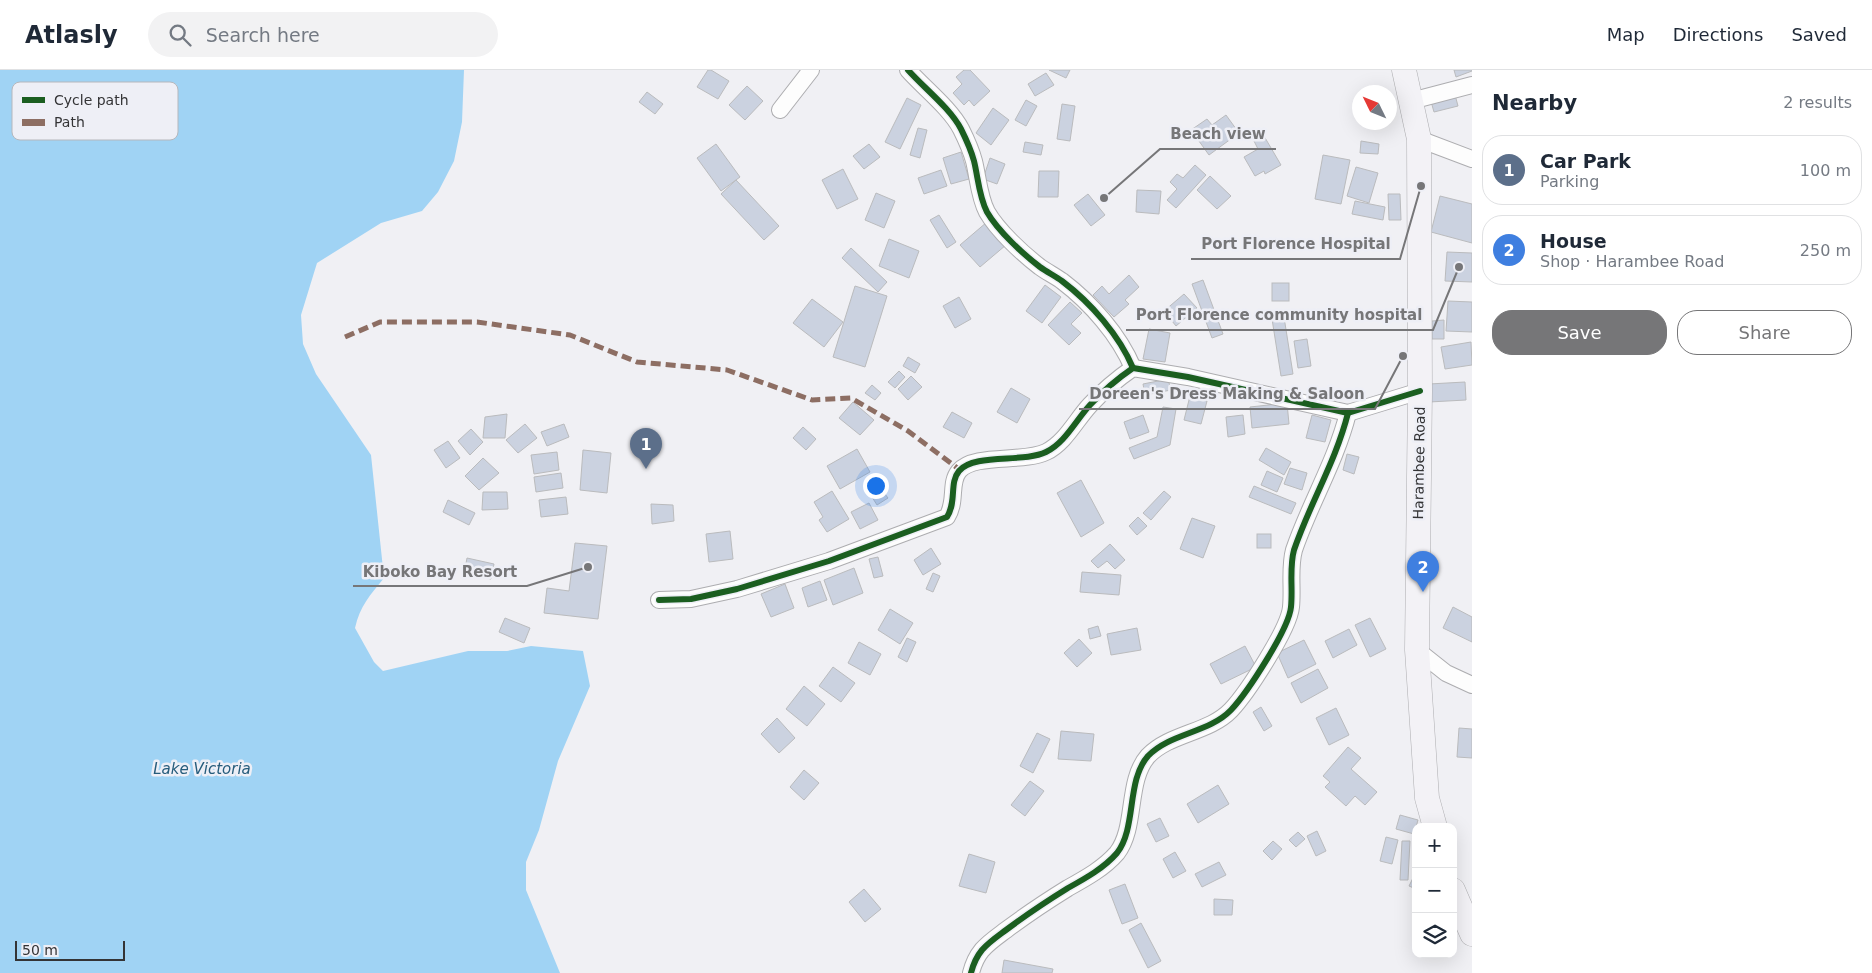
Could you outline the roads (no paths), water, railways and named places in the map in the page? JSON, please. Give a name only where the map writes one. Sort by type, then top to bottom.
[{"type":"main road","name":"Harambee Road","points":[[1404,70],[1419,139],[1420,391],[1417,650],[1427,798],[1433,823]]},
{"type":"main road","points":[[1457,899],[1472,934]]},
{"type":"street","points":[[780,110],[811,70]]},
{"type":"street","points":[[908,70],[922,87],[948,111],[960,128],[973,159],[987,212],[1017,247],[1040,267],[1061,280],[1084,299],[1108,327],[1122,347],[1133,368]]},
{"type":"street","points":[[1412,101],[1472,85]]},
{"type":"street","points":[[1419,139],[1472,159]]},
{"type":"street","points":[[659,600],[691,599],[737,589],[829,561],[947,517],[952,508],[953,480],[960,470],[972,462],[1028,457],[1045,453],[1057,446],[1096,399],[1116,380],[1133,368],[1197,379],[1348,413],[1420,391]]},
{"type":"street","points":[[971,973],[974,963],[982,950],[992,941],[1053,897],[1102,868],[1118,851],[1125,838],[1139,772],[1148,756],[1168,743],[1215,721],[1230,711],[1250,684],[1285,627],[1291,609],[1294,553],[1307,517],[1341,440],[1348,413]]},
{"type":"street","points":[[1417,650],[1446,673],[1472,685]]},
{"type":"water","name":"Lake Victoria","points":[[0,70],[464,70],[462,122],[454,161],[438,192],[422,211],[381,223],[317,263],[301,315],[303,344],[316,374],[371,455],[384,578],[363,607],[355,628],[374,662],[383,671],[468,651],[507,651],[531,646],[583,651],[590,686],[558,761],[539,830],[526,862],[526,890],[560,973],[0,973]]},
{"type":"place","name":"Port Florence Hospital","points":[[1421,186]]},
{"type":"place","name":"Beach view","points":[[1104,198]]},
{"type":"place","name":"Port Florence community hospital","points":[[1459,267]]},
{"type":"place","name":"Doreen's Dress Making & Saloon","points":[[1403,356]]},
{"type":"place","name":"Car Park","points":[[646,469]]},
{"type":"place","name":"Kiboko Bay Resort","points":[[588,567]]},
{"type":"place","name":"House","points":[[1423,592]]}]
